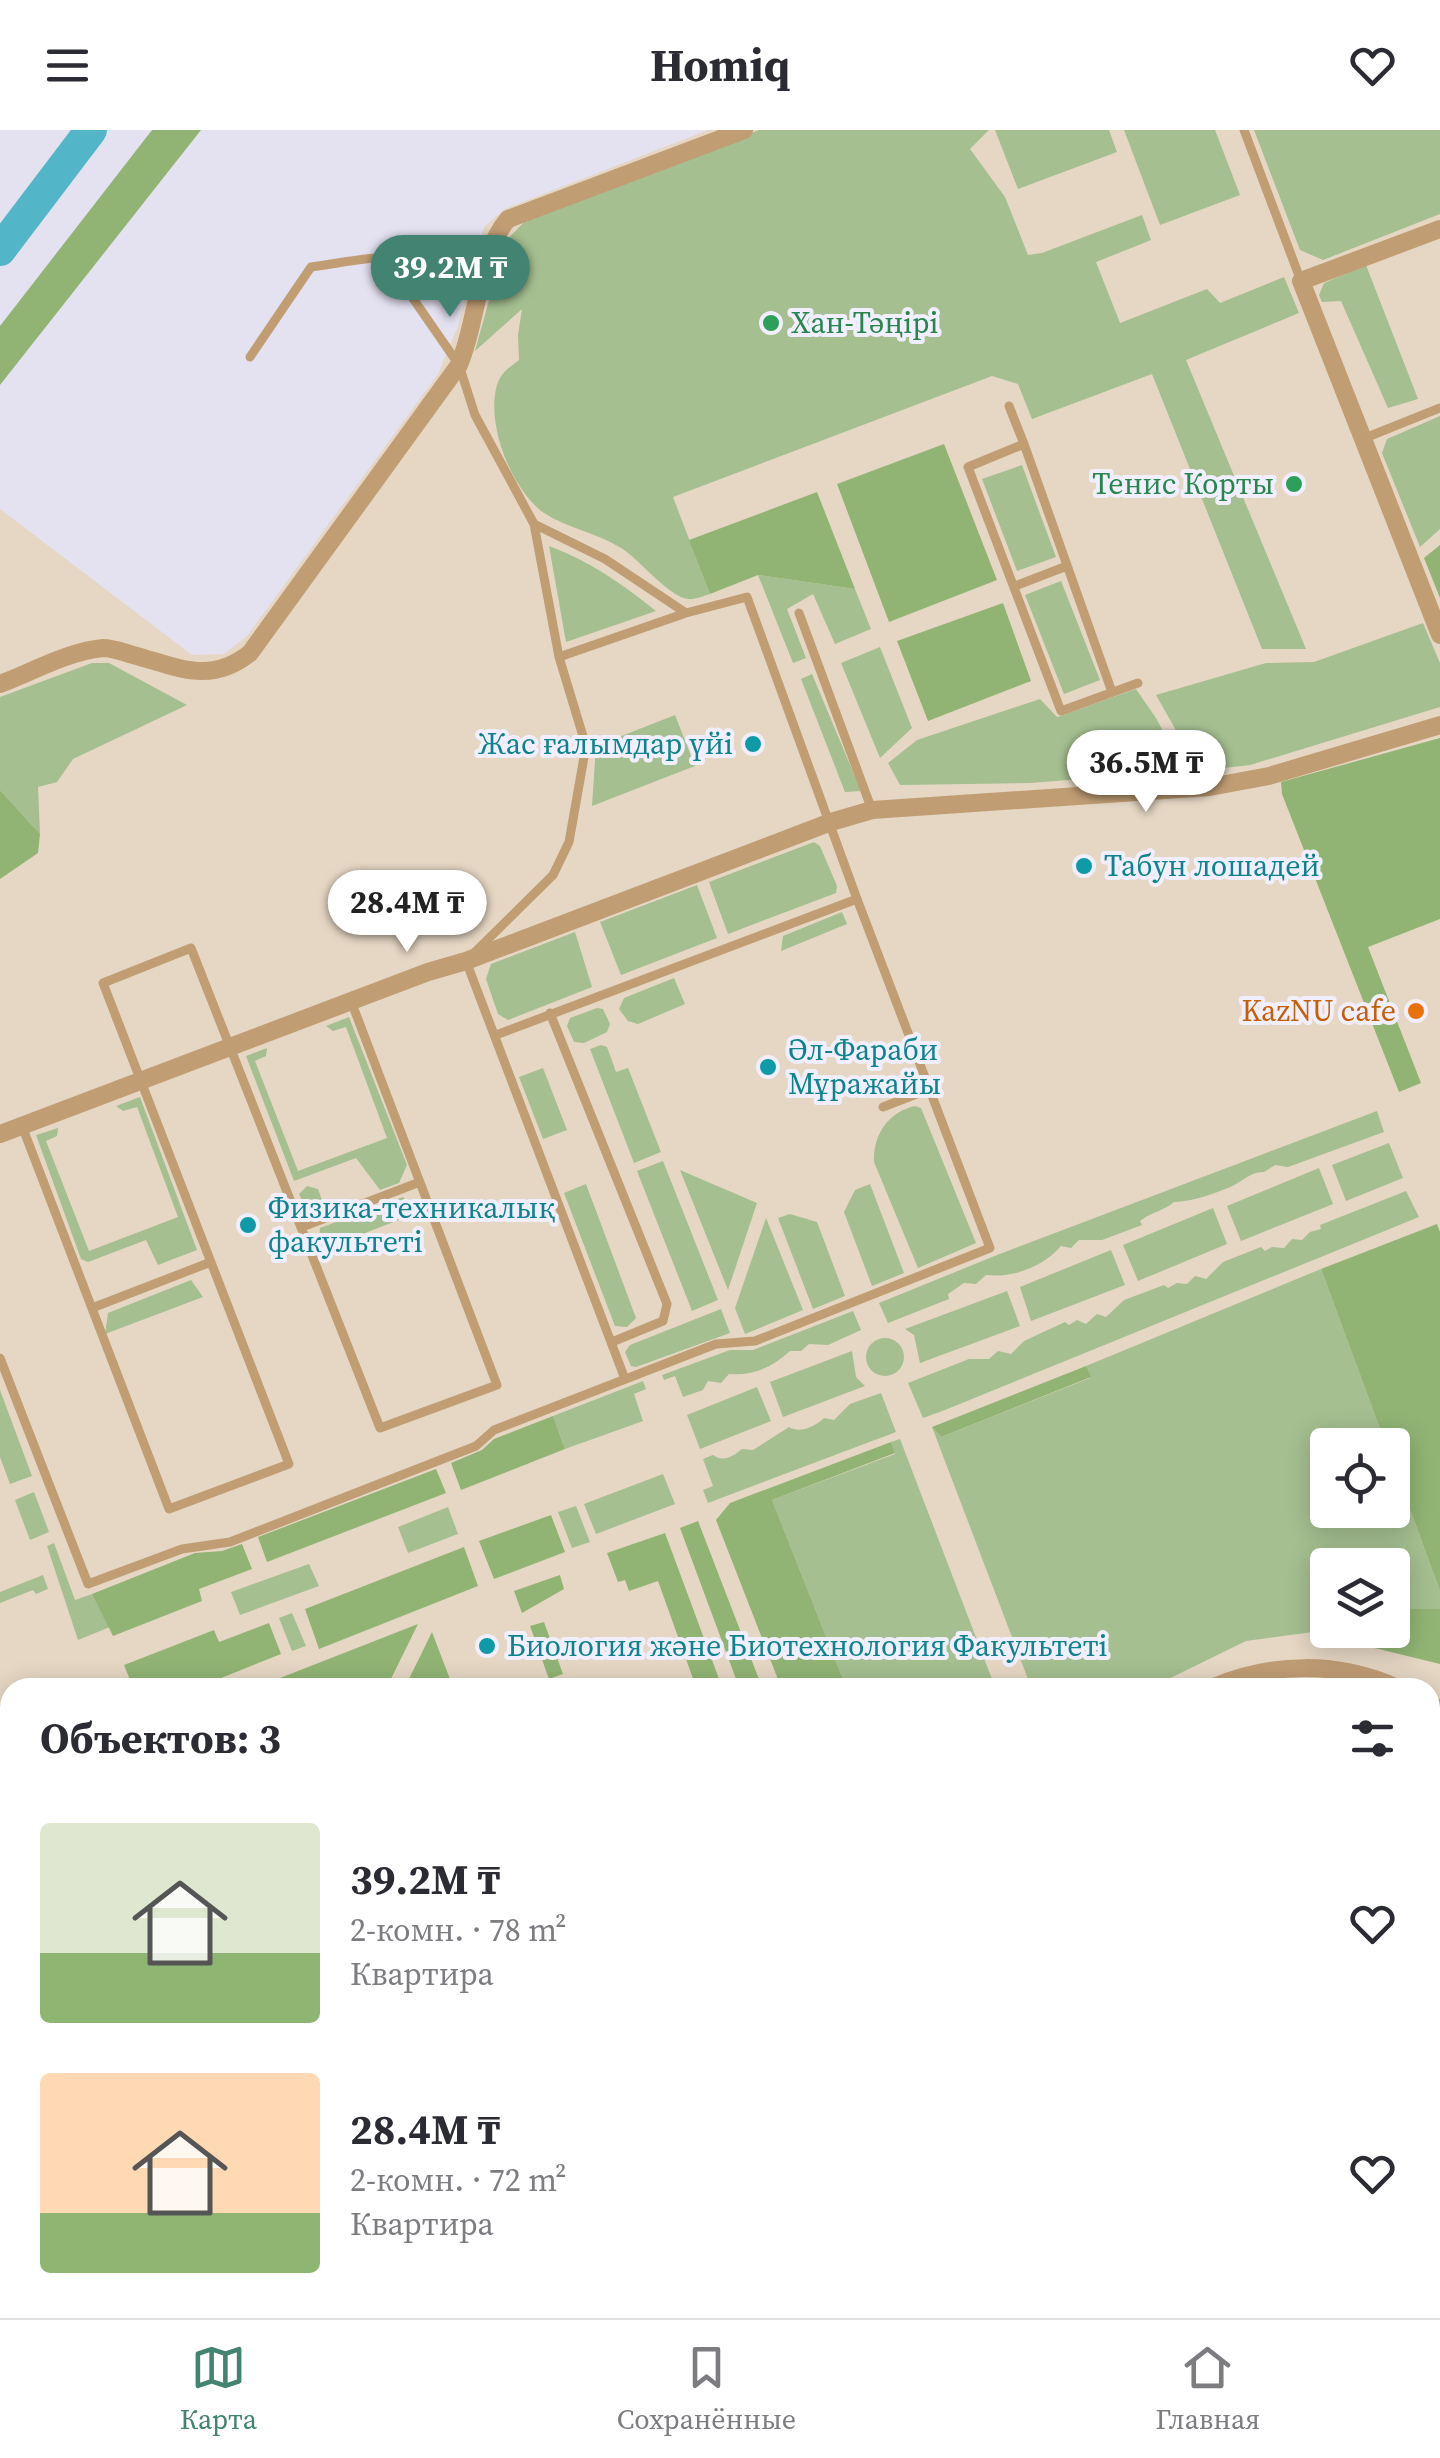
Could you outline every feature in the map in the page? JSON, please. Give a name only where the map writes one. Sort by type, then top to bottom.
[{"type":"street","points":[[0,684],[90,650],[108,648],[190,671],[218,672],[235,665],[250,653],[460,365],[470,339],[494,236],[508,220],[744,130]]},
{"type":"street","points":[[1439,631],[1301,282],[1440,229]]},
{"type":"street","points":[[0,1134],[831,822],[872,810],[1210,786],[1269,776],[1440,725]]},
{"type":"street","points":[[1234,1678],[1303,1668],[1336,1668],[1376,1678]]},
{"type":"lane","points":[[1244,130],[1301,282]]},
{"type":"lane","points":[[250,356],[311,267],[359,262],[374,256],[385,258],[460,365],[480,426],[534,524],[558,657],[586,746],[570,842],[554,875],[466,961],[626,1379]]},
{"type":"lane","points":[[1009,406],[1112,692]]},
{"type":"lane","points":[[1365,438],[1440,408]]},
{"type":"lane","points":[[1024,444],[968,467],[1061,711],[1138,683]]},
{"type":"lane","points":[[534,524],[622,568],[686,613]]},
{"type":"lane","points":[[1015,586],[1067,566]]},
{"type":"lane","points":[[0,1358],[88,1584],[182,1549],[230,1542],[476,1446],[494,1430],[716,1344],[755,1341],[990,1248],[747,597],[686,613],[558,657]]},
{"type":"lane","points":[[799,613],[872,810]]},
{"type":"lane","points":[[496,1034],[857,899]]},
{"type":"lane","points":[[22,1126],[169,1509],[289,1464],[103,982],[191,948],[380,1428],[496,1385],[351,1001]]},
{"type":"lane","points":[[550,1013],[667,1304],[668,1312],[662,1321],[612,1342]]},
{"type":"lane","points":[[883,1107],[928,1090]]},
{"type":"lane","points":[[302,1226],[420,1182]]},
{"type":"lane","points":[[92,1308],[211,1262]]},
{"type":"shaded area","points":[[708,130],[1440,130],[1440,1678],[0,1678],[0,509],[192,655],[224,654],[247,636],[438,374],[458,326],[484,227],[505,209]]},
{"type":"green space","points":[[152,130],[201,130],[0,385],[0,326]]},
{"type":"green space","name":"Хан-Тәңірі","points":[[759,130],[989,130],[970,149],[1005,197],[1028,255],[1142,215],[1151,240],[1096,262],[1120,323],[1207,289],[1220,303],[1284,277],[1299,313],[1186,360],[1306,649],[1262,649],[1152,374],[1032,419],[1018,384],[992,376],[673,497],[710,594],[696,598],[680,597],[621,548],[553,518],[532,502],[503,453],[495,415],[498,382],[519,360],[522,309],[475,351],[505,242],[525,221]]},
{"type":"green space","points":[[995,130],[1109,130],[1117,152],[1018,189]]},
{"type":"green space","points":[[1124,130],[1215,130],[1240,195],[1160,225]]},
{"type":"green space","points":[[1254,130],[1440,130],[1440,214],[1323,260],[1300,250]]},
{"type":"green space","points":[[1366,265],[1418,399],[1388,408],[1341,301],[1322,302],[1319,295],[1324,283]]},
{"type":"green space","points":[[1440,416],[1440,529],[1420,547],[1382,453],[1387,439]]},
{"type":"green space","points":[[944,444],[997,580],[889,622],[837,484]]},
{"type":"green space","points":[[1022,465],[1056,557],[1017,571],[982,479]]},
{"type":"green space","points":[[817,492],[855,589],[758,575],[710,594],[689,540]]},
{"type":"green space","points":[[1440,545],[1440,598],[1424,558]]},
{"type":"green space","points":[[549,546],[605,574],[656,611],[566,642]]},
{"type":"green space","points":[[758,575],[855,589],[871,629],[835,644],[813,594],[787,609],[806,658],[793,663]]},
{"type":"green space","points":[[1061,581],[1100,680],[1064,694],[1025,595]]},
{"type":"green space","points":[[1003,603],[1031,681],[928,721],[897,641]]},
{"type":"green space","points":[[1423,623],[1440,663],[1440,707],[1250,765],[1199,771],[1156,695],[1266,663],[1314,662]]},
{"type":"green space","points":[[880,647],[912,728],[880,758],[841,663]]},
{"type":"green space","points":[[92,663],[109,663],[187,705],[73,759],[57,782],[38,787],[40,834],[0,790],[0,697]]},
{"type":"green space","points":[[812,674],[861,791],[845,792],[801,679]]},
{"type":"green space","points":[[1136,689],[1184,771],[1030,783],[900,785],[888,763],[917,740],[1040,699],[1057,717]]},
{"type":"green space","points":[[675,715],[695,766],[592,806],[596,746]]},
{"type":"green space","points":[[1440,738],[1440,919],[1368,947],[1421,1083],[1399,1092],[1282,794],[1281,782]]},
{"type":"green space","points":[[0,790],[40,834],[38,853],[0,879]]},
{"type":"green space","points":[[814,842],[820,846],[837,886],[836,893],[728,934],[709,882]]},
{"type":"green space","points":[[697,885],[717,938],[621,975],[600,922]]},
{"type":"green space","points":[[842,912],[847,924],[781,951],[783,936]]},
{"type":"green space","points":[[575,932],[592,987],[508,1020],[498,1014],[486,979],[491,964]]},
{"type":"green space","points":[[674,978],[685,1004],[638,1024],[628,1021],[619,1009],[624,998]]},
{"type":"green space","points":[[603,1009],[610,1024],[607,1032],[584,1043],[574,1042],[567,1026],[570,1018]]},
{"type":"green space","points":[[349,1017],[407,1165],[399,1183],[380,1190],[356,1158],[294,1181],[246,1056],[267,1048],[266,1056],[255,1061],[298,1171],[387,1138],[346,1027],[333,1031],[326,1026]]},
{"type":"green space","points":[[607,1047],[616,1072],[628,1068],[661,1152],[634,1163],[590,1049]]},
{"type":"green space","points":[[543,1068],[567,1130],[543,1139],[519,1077]]},
{"type":"green space","points":[[140,1097],[197,1250],[158,1265],[146,1240],[88,1262],[81,1259],[36,1135],[58,1128],[57,1136],[46,1141],[89,1251],[178,1217],[137,1107],[123,1111],[116,1106]]},
{"type":"green space","points":[[915,1106],[921,1108],[976,1243],[918,1268],[874,1162],[876,1143],[884,1126],[897,1113]]},
{"type":"green space","points":[[1377,1111],[1384,1132],[1288,1167],[1275,1165],[1208,1195],[1174,1202],[1140,1221],[1142,1225],[1102,1240],[1079,1240],[1071,1248],[1061,1246],[1027,1270],[986,1275],[976,1284],[964,1283],[948,1294],[949,1299],[888,1323],[879,1303],[997,1255]]},
{"type":"green space","points":[[1389,1143],[1403,1178],[1346,1201],[1332,1165]]},
{"type":"green space","points":[[663,1161],[718,1300],[692,1311],[637,1171]]},
{"type":"green space","points":[[1319,1168],[1333,1204],[1241,1241],[1227,1206]]},
{"type":"green space","points":[[680,1170],[757,1203],[728,1290]]},
{"type":"green space","points":[[586,1184],[636,1318],[627,1327],[615,1326],[564,1193]]},
{"type":"green space","points":[[870,1184],[904,1273],[872,1286],[844,1212],[855,1190]]},
{"type":"green space","points":[[307,1186],[318,1189],[325,1209],[309,1215],[299,1194]]},
{"type":"green space","points":[[1406,1191],[1419,1217],[945,1410],[923,1418],[908,1383],[969,1359],[989,1359],[998,1351],[1011,1354],[1024,1341],[1065,1322],[1069,1325],[1077,1320],[1086,1324],[1097,1314],[1106,1317],[1124,1300],[1164,1285],[1168,1288],[1177,1283],[1187,1284],[1195,1276],[1206,1279],[1223,1262],[1261,1247],[1265,1251],[1284,1248],[1292,1239],[1302,1240],[1321,1229],[1320,1225]]},
{"type":"green space","points":[[403,1197],[417,1213],[318,1251],[320,1228]]},
{"type":"green space","points":[[1213,1208],[1227,1244],[1138,1281],[1123,1245]]},
{"type":"green space","points":[[790,1214],[817,1222],[845,1296],[813,1309],[778,1218]]},
{"type":"green space","points":[[766,1218],[803,1310],[745,1334],[735,1308]]},
{"type":"green space","points":[[1437,1224],[1440,1232],[1440,1591],[1410,1509],[1410,1428],[1380,1428],[1321,1269]]},
{"type":"green space","points":[[1111,1250],[1125,1285],[1031,1321],[1020,1287]]},
{"type":"green space","points":[[1321,1269],[1380,1428],[1310,1428],[1310,1528],[1410,1528],[1410,1509],[1440,1591],[1440,1609],[1410,1609],[1410,1548],[1310,1548],[1310,1632],[1246,1641],[1170,1678],[1028,1678],[932,1427],[941,1437],[1090,1378],[1086,1366]]},
{"type":"green space","points":[[191,1280],[203,1297],[105,1334],[108,1313]]},
{"type":"green space","points":[[1007,1291],[1020,1326],[920,1363],[914,1335],[905,1329]]},
{"type":"green space","points":[[721,1309],[730,1333],[631,1366],[625,1352],[630,1345]]},
{"type":"green space","points":[[853,1311],[861,1330],[828,1345],[809,1344],[801,1351],[790,1351],[755,1372],[729,1374],[721,1383],[708,1381],[703,1390],[683,1397],[675,1376],[664,1380],[662,1375],[730,1350],[753,1350]]},
{"type":"green space","points":[[885,1338],[898,1344],[904,1357],[898,1370],[885,1376],[872,1370],[866,1357],[872,1344]]},
{"type":"green space","points":[[852,1351],[856,1377],[865,1386],[783,1417],[770,1382]]},
{"type":"green space","points":[[1086,1366],[1091,1377],[941,1437],[932,1427]]},
{"type":"green space","points":[[643,1381],[646,1389],[634,1394],[643,1421],[565,1449],[553,1416]]},
{"type":"green space","points":[[757,1387],[771,1421],[700,1449],[687,1415]]},
{"type":"green space","points":[[0,1390],[32,1476],[10,1484],[0,1457]]},
{"type":"green space","points":[[881,1393],[896,1432],[708,1503],[703,1490],[713,1486],[703,1459],[753,1450],[789,1427],[803,1429],[824,1418],[834,1420],[850,1404]]},
{"type":"green space","points":[[553,1416],[565,1449],[461,1490],[451,1463],[482,1450],[494,1439]]},
{"type":"green space","points":[[900,1439],[992,1678],[842,1678],[772,1500],[895,1454],[891,1442]]},
{"type":"green space","points":[[891,1442],[895,1453],[772,1500],[842,1678],[777,1678],[716,1520],[730,1503]]},
{"type":"green space","points":[[436,1469],[446,1493],[267,1562],[258,1537]]},
{"type":"green space","points":[[663,1474],[675,1504],[596,1534],[584,1504]]},
{"type":"green space","points":[[34,1492],[49,1532],[30,1540],[15,1500]]},
{"type":"green space","points":[[576,1506],[590,1542],[572,1548],[558,1512]]},
{"type":"green space","points":[[448,1507],[458,1534],[408,1553],[398,1527]]},
{"type":"green space","points":[[551,1515],[565,1552],[494,1579],[479,1541]]},
{"type":"green space","points":[[698,1521],[759,1678],[736,1678],[680,1528]]},
{"type":"green space","points":[[665,1533],[719,1678],[693,1678],[658,1581],[629,1591],[625,1580],[618,1582],[607,1553]]},
{"type":"green space","points":[[54,1543],[75,1600],[92,1594],[110,1627],[78,1640],[47,1546]]},
{"type":"green space","points":[[242,1544],[252,1569],[199,1589],[202,1601],[113,1636],[92,1594],[195,1553],[222,1551]]},
{"type":"green space","points":[[464,1547],[478,1586],[319,1649],[305,1609]]},
{"type":"green space","points":[[309,1564],[319,1586],[240,1615],[231,1592]]},
{"type":"green space","points":[[43,1575],[48,1589],[36,1594],[33,1590],[0,1603],[0,1592]]},
{"type":"green space","points":[[560,1575],[564,1589],[522,1613],[514,1591]]},
{"type":"green space","points":[[1410,1609],[1440,1609],[1440,1664],[1374,1648],[1410,1648]]},
{"type":"green space","points":[[292,1613],[306,1646],[292,1651],[279,1618]]},
{"type":"green space","points":[[544,1622],[563,1674],[549,1678],[530,1626]]},
{"type":"green space","points":[[269,1623],[281,1654],[221,1678],[129,1678],[124,1665],[214,1630],[219,1642]]},
{"type":"green space","points":[[418,1624],[391,1678],[280,1678]]},
{"type":"green space","points":[[432,1632],[450,1678],[409,1678]]},
{"type":"waterway","points":[[0,250],[91,130]]},
{"type":"place","name":"Хан-Тәңірі","points":[[771,323]]},
{"type":"place","name":"Тенис Корты","points":[[1294,484]]},
{"type":"place","name":"Жас ғалымдар үйі","points":[[753,744]]},
{"type":"place","name":"Табун лошадей","points":[[1084,866]]},
{"type":"place","name":"KazNU cafe","points":[[1416,1011]]},
{"type":"place","name":"Әл-Фараби Мұражайы","points":[[768,1067]]},
{"type":"place","name":"Физика-техникалық факультеті","points":[[248,1225]]},
{"type":"place","name":"Биология және Биотехнология Факультеті","points":[[487,1646]]}]
